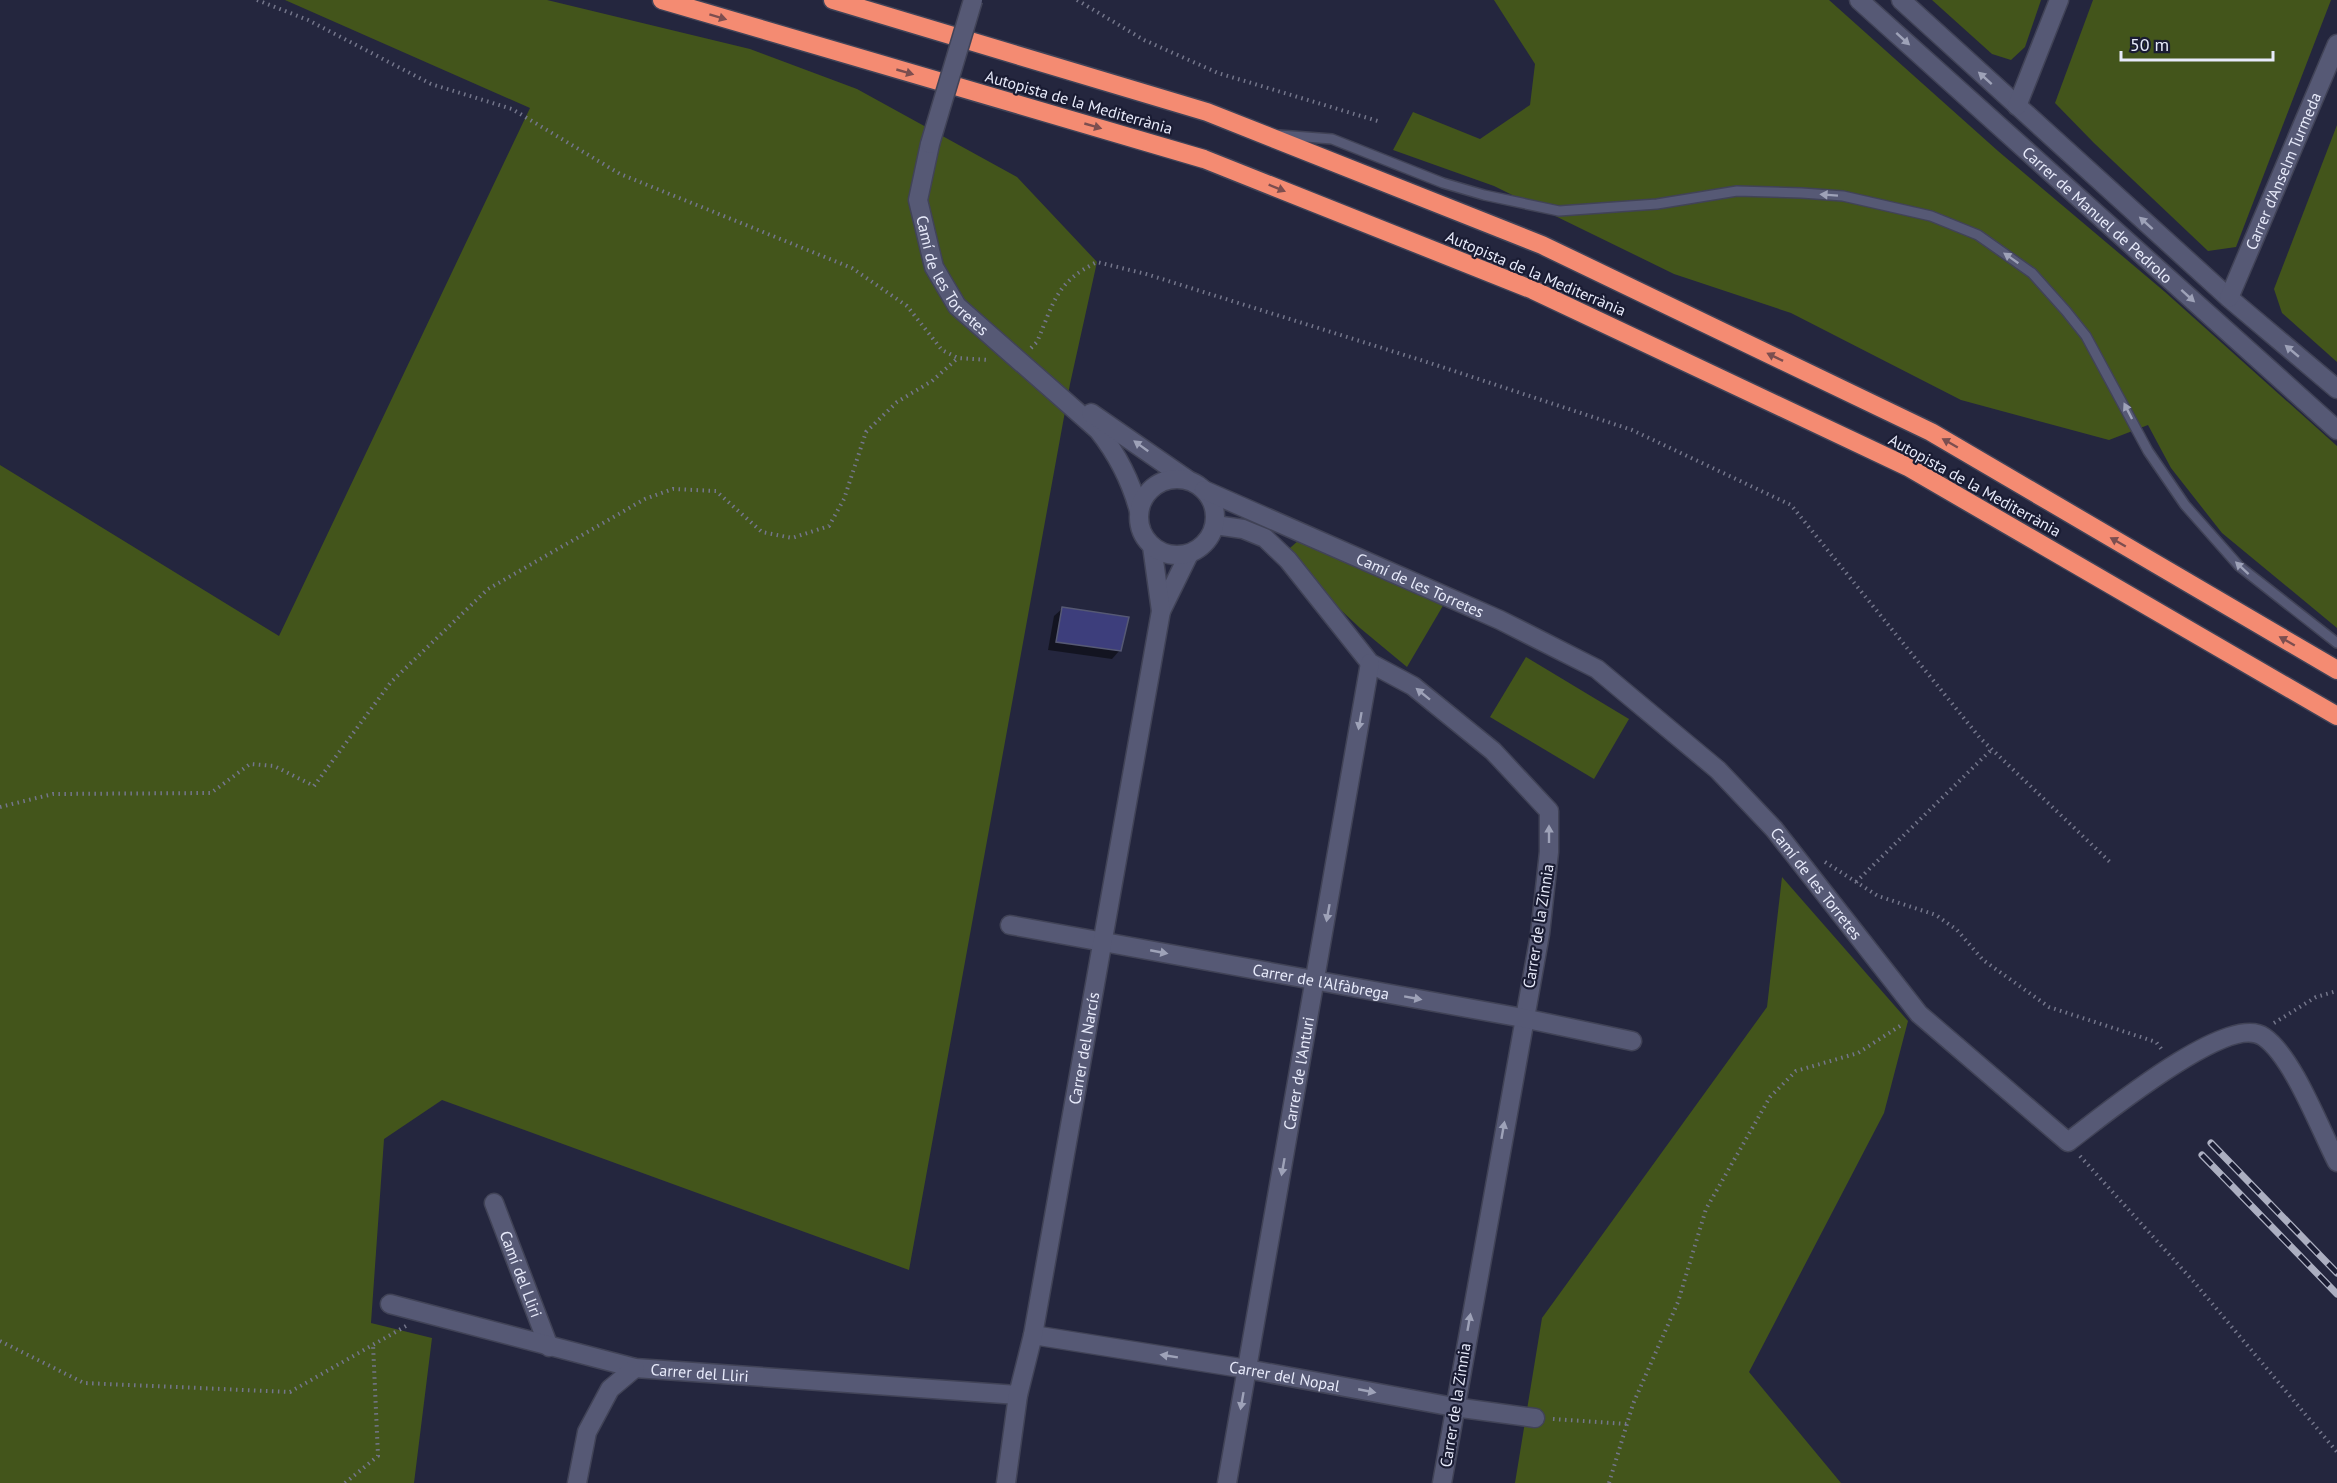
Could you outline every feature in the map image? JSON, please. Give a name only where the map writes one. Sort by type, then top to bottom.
[{"type":"highway","name":"Autopista de la Mediterrània","points":[[662,0],[1204,159],[1533,290],[1908,467],[2337,716]]},
{"type":"highway","name":"Autopista de la Mediterrània","points":[[833,0],[1207,112],[1542,244],[1931,432],[2337,670]]},
{"type":"street","name":"Camí de les Torretes","points":[[973,0],[930,144],[918,200],[934,267],[957,306],[1098,430],[1113,448],[1134,492],[1140,511]]},
{"type":"street","name":"Carrer de Manuel de Pedrolo","points":[[1859,0],[2337,430]]},
{"type":"street","name":"Carrer de Manuel de Pedrolo","points":[[1901,0],[2229,298],[2337,389]]},
{"type":"street","points":[[2017,106],[2059,0]]},
{"type":"street","name":"Carrer d'Anselm Turmeda","points":[[2229,298],[2337,44]]},
{"type":"street","name":"Camí de les Torretes","points":[[1046,385],[1128,436],[1188,480]]},
{"type":"street","points":[[1188,480],[1204,490],[1214,506],[1215,525],[1206,543],[1189,554],[1176,556],[1164,553],[1152,546],[1141,530],[1140,511],[1152,489],[1163,482],[1188,480]]},
{"type":"street","name":"Camí de les Torretes","points":[[1204,490],[1500,620],[1597,669],[1718,770],[1774,829],[1918,1014],[2068,1142]]},
{"type":"street","name":"Carrer de la Zinnia","points":[[1215,525],[1243,529],[1264,538],[1288,560],[1371,663],[1413,686],[1494,751],[1549,811],[1549,852],[1540,934],[1523,1017],[1442,1483]]},
{"type":"street","name":"Carrer del Narcís","points":[[1152,546],[1161,611]]},
{"type":"street","name":"Carrer del Narcís","points":[[1006,1483],[1018,1395],[1033,1335],[1161,611],[1189,554]]},
{"type":"street","name":"Carrer de l'Anturi","points":[[1227,1483],[1371,663]]},
{"type":"street","name":"Carrer de l'Alfàbrega","points":[[1010,925],[1523,1017],[1632,1041]]},
{"type":"street","points":[[2068,1142],[2172,1064],[2225,1038],[2258,1034],[2264,1037],[2290,1065],[2337,1162]]},
{"type":"street","name":"Camí del Lliri","points":[[494,1203],[549,1347]]},
{"type":"street","name":"Carrer del Lliri","points":[[390,1304],[635,1368],[1018,1395]]},
{"type":"street","name":"Carrer del Nopal","points":[[1033,1335],[1247,1369],[1454,1407],[1539,1418]]},
{"type":"street","points":[[577,1483],[587,1432],[610,1389],[635,1368]]},
{"type":"lane","points":[[1260,134],[1332,139],[1443,183],[1559,212],[1657,204],[1737,192],[1802,193],[1843,196],[1931,216],[1978,235],[2032,273],[2086,336],[2154,460],[2186,505],[2239,566],[2337,643]]},
{"type":"path","points":[[0,807],[53,794],[211,793],[250,764],[274,766],[314,786],[391,682],[488,589],[645,499],[673,489],[716,490],[762,532],[792,538],[829,526],[844,499],[866,432],[897,402],[932,381],[958,358],[942,350],[907,306],[852,268],[620,174],[512,109],[431,84],[308,20],[256,0]]},
{"type":"path","points":[[1077,0],[1144,40],[1218,74],[1381,122]]},
{"type":"path","points":[[1017,361],[1037,342],[1059,292],[1074,273],[1097,261],[1407,356],[1632,430],[1791,505],[1992,749],[2111,862]]},
{"type":"path","points":[[1992,749],[1856,882],[1878,896],[1936,915],[1957,930],[1983,960],[2049,1007],[2156,1042],[2172,1064]]},
{"type":"path","points":[[2258,1034],[2316,997],[2337,991]]},
{"type":"path","points":[[1610,1483],[1633,1404],[1678,1302],[1706,1209],[1770,1098],[1796,1071],[1858,1053],[1918,1014]]},
{"type":"path","points":[[2068,1142],[2193,1282],[2337,1452]]},
{"type":"path","points":[[0,1341],[84,1383],[290,1392],[427,1314]]},
{"type":"path","points":[[345,1483],[378,1456],[373,1344]]},
{"type":"path","points":[[1539,1418],[1627,1424]]},
{"type":"green space","points":[[285,0],[547,0],[750,49],[857,89],[1017,177],[1097,262],[1070,384],[909,1270],[442,1100],[384,1139],[371,1323],[432,1338],[414,1483],[0,1483],[0,465],[279,636],[530,108]]},
{"type":"green space","points":[[1494,0],[1829,0],[1998,151],[2165,292],[2337,446],[2337,628],[2222,533],[2171,468],[2148,425],[2109,440],[1961,400],[1791,313],[1674,274],[1494,186],[1393,150],[1413,112],[1480,139],[1530,105],[1535,64]]},
{"type":"green space","points":[[1932,0],[2041,0],[2025,47],[2011,60],[1992,54]]},
{"type":"green space","points":[[2093,0],[2331,0],[2236,247],[2208,251],[2055,103]]},
{"type":"green space","points":[[2337,125],[2337,362],[2282,313],[2274,289]]},
{"type":"green space","points":[[1307,533],[1444,604],[1407,667],[1360,628],[1282,555]]},
{"type":"green space","points":[[1526,657],[1629,719],[1594,779],[1490,717]]},
{"type":"green space","points":[[1782,877],[1908,1021],[1884,1113],[1749,1372],[1841,1483],[1515,1483],[1542,1318],[1767,1007]]},
{"type":"building","points":[[1062,607],[1129,617],[1121,651],[1056,642]]},
{"type":"railway","points":[[2211,1143],[2337,1273]]},
{"type":"railway","points":[[2202,1155],[2337,1294]]}]
